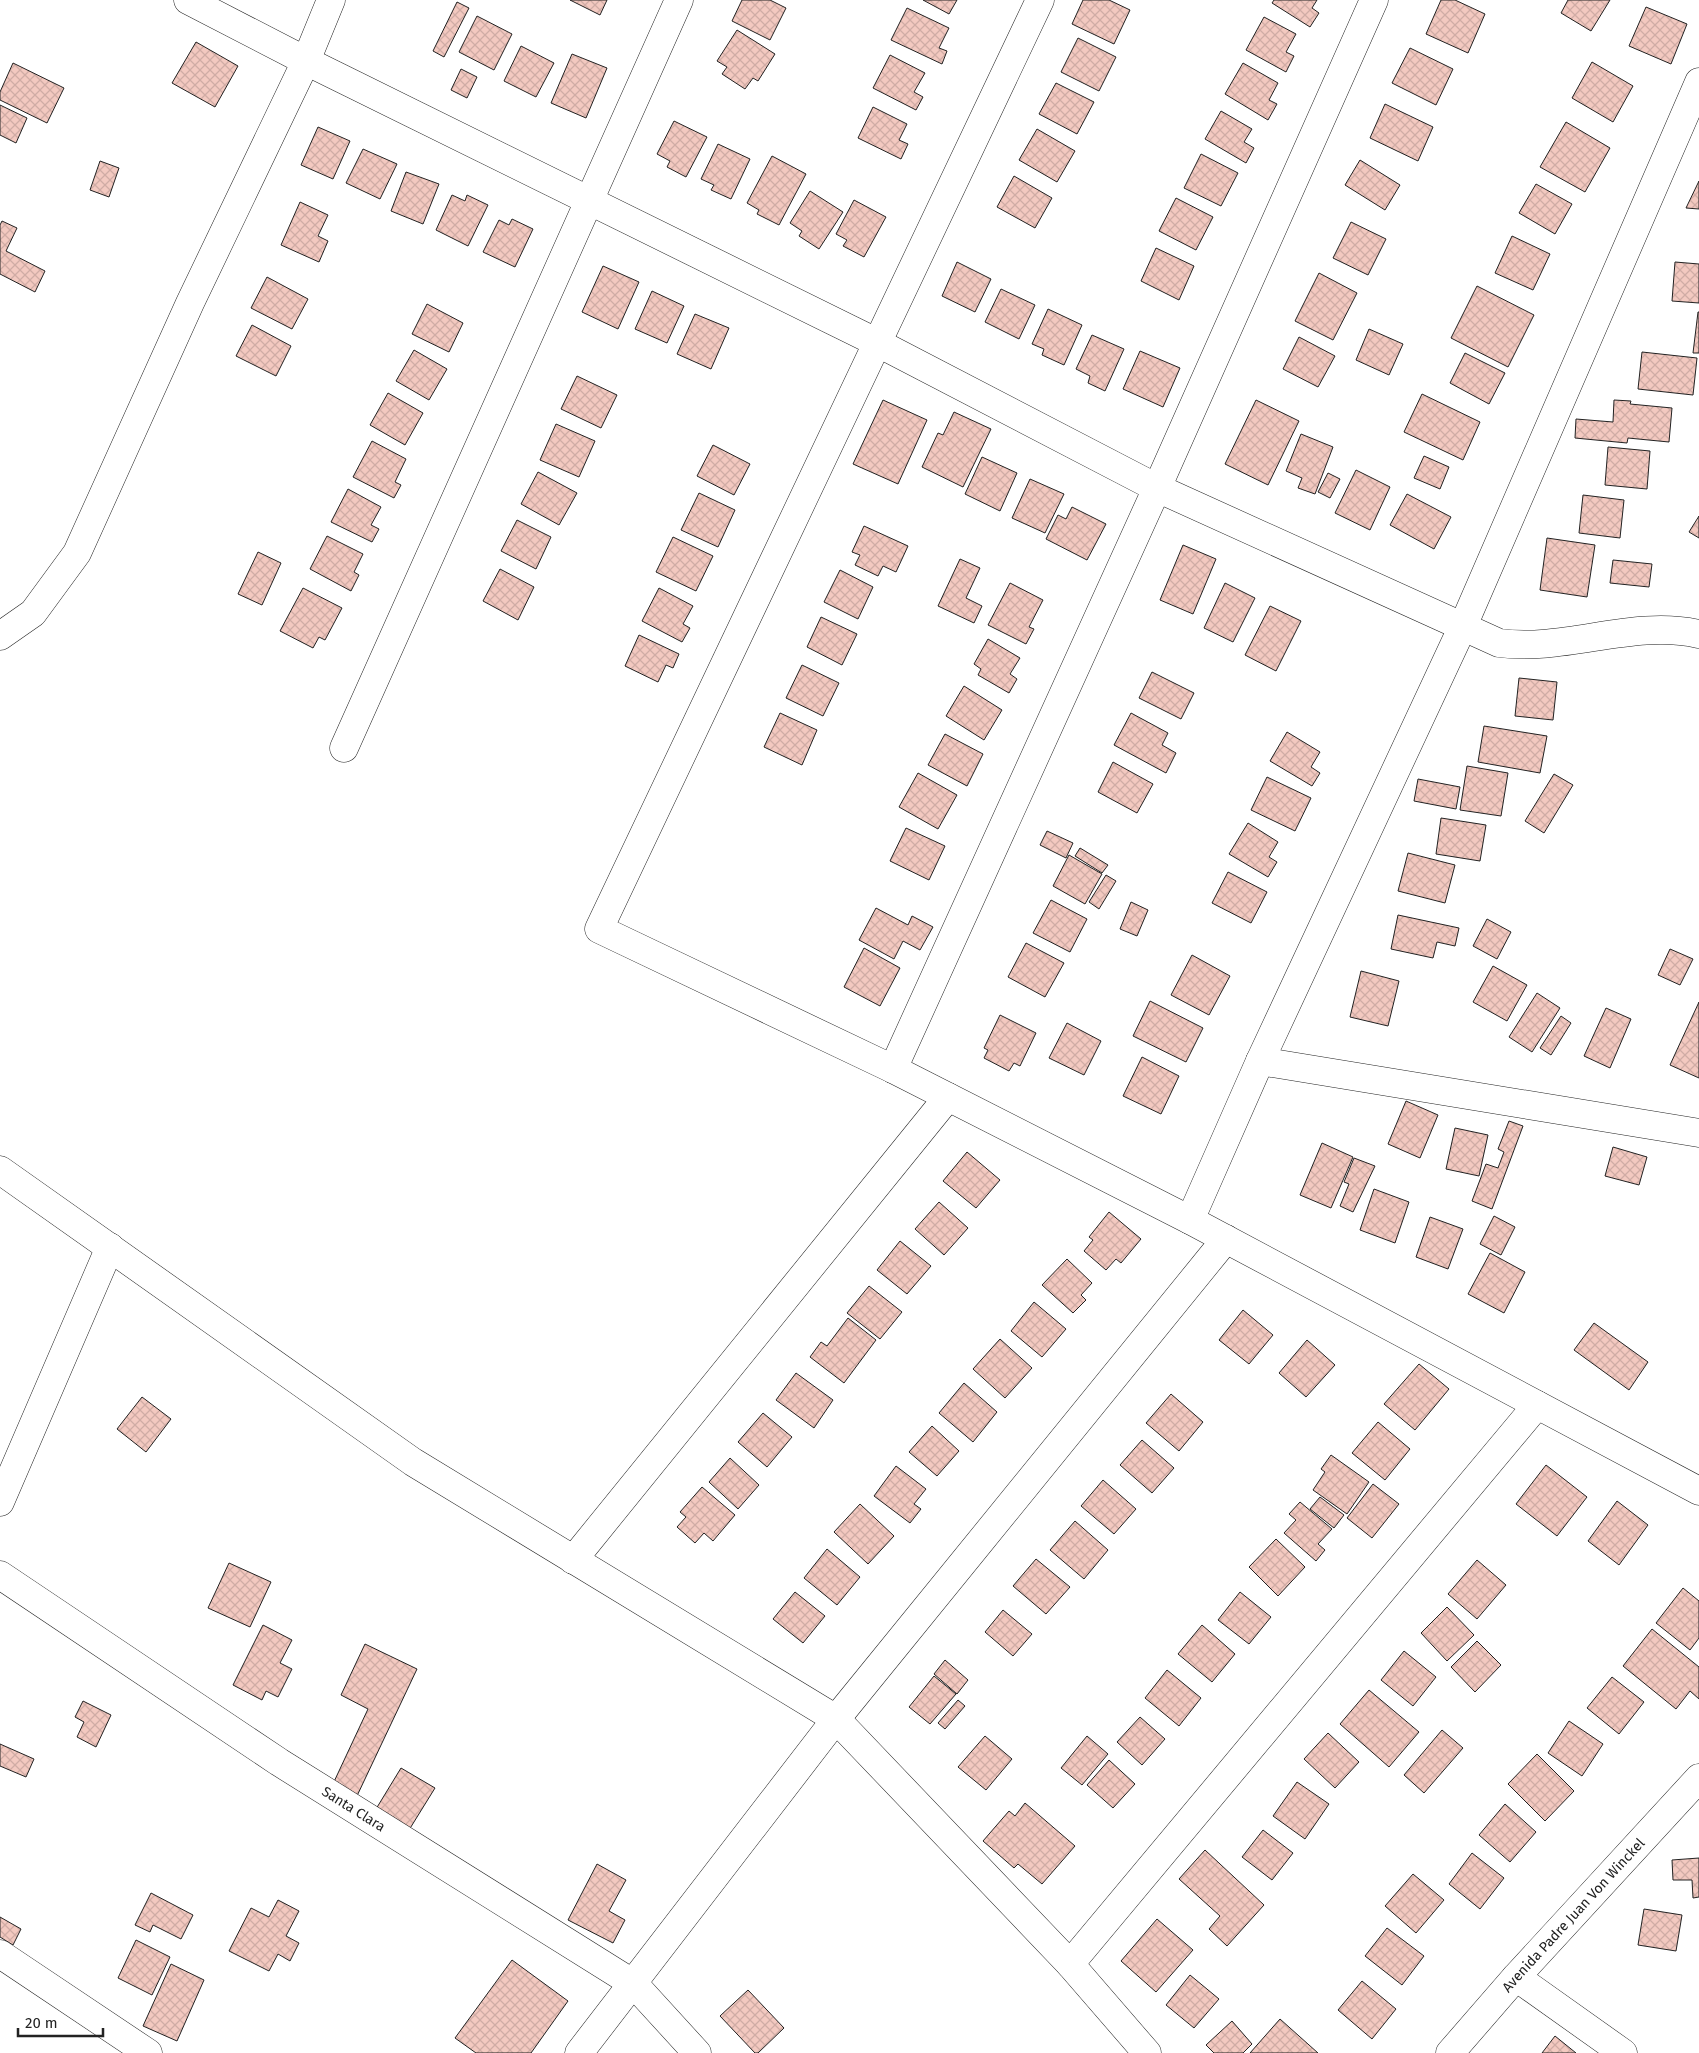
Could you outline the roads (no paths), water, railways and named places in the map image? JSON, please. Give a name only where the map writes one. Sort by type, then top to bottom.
[{"type":"street","points":[[188,0],[306,61],[878,343],[1157,488],[1499,643],[1524,646],[1661,630],[1699,634]]},
{"type":"street","points":[[0,636],[33,613],[77,553],[190,303],[306,61],[332,0]]},
{"type":"street","points":[[344,748],[679,0]]},
{"type":"street","points":[[1040,0],[599,929],[893,1069],[1190,1220],[1536,1406],[1699,1491]]},
{"type":"street","points":[[893,1069],[1157,488],[1374,0]]},
{"type":"street","points":[[1190,1220],[1260,1061],[1463,626],[1699,82]]},
{"type":"street","points":[[1260,1061],[1699,1133]]},
{"type":"street","points":[[573,1560],[948,1097]]},
{"type":"street","points":[[0,1170],[413,1462],[836,1719],[1070,1964],[1147,2053]]},
{"type":"street","points":[[579,2053],[634,1984],[836,1719],[1226,1239]]},
{"type":"street","points":[[0,1502],[110,1248]]},
{"type":"street","points":[[1070,1964],[1536,1406]]},
{"type":"street","name":"Santa Clara","points":[[0,1575],[279,1762],[634,1984],[697,2053]]},
{"type":"street","name":"Avenida Padre Juan Von Winckel","points":[[1450,2053],[1516,1977],[1699,1778]]},
{"type":"street","points":[[0,1954],[148,2053]]},
{"type":"street","points":[[1516,1977],[1623,2053]]}]
